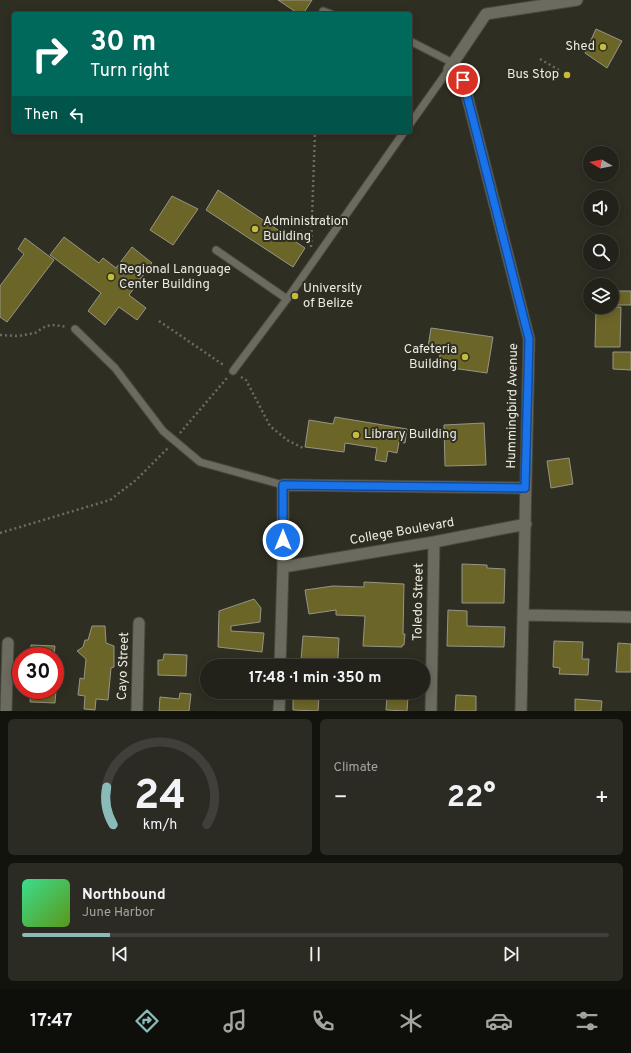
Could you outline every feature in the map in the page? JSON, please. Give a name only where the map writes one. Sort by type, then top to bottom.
[{"type":"street","points":[[451,66],[486,14],[577,0]]},
{"type":"street","name":"Hummingbird Avenue","points":[[451,66],[463,80],[529,339],[521,711]]},
{"type":"street","points":[[280,659],[283,567],[283,485],[525,488]]},
{"type":"street","name":"College Boulevard","points":[[283,567],[434,542],[526,524]]},
{"type":"street","name":"Toledo Street","points":[[431,711],[434,542]]},
{"type":"street","points":[[524,615],[631,617]]},
{"type":"street","name":"Cayo Street","points":[[137,711],[139,623]]},
{"type":"street","points":[[6,711],[8,643]]},
{"type":"street","points":[[279,711],[280,699]]},
{"type":"lane","points":[[324,10],[328,12]]},
{"type":"lane","points":[[412,42],[451,66],[412,121]]},
{"type":"lane","points":[[233,371],[287,299],[403,134]]},
{"type":"lane","points":[[216,250],[287,299]]},
{"type":"lane","points":[[75,329],[115,368],[163,431],[200,462],[283,485]]},
{"type":"path","points":[[540,59],[559,70]]},
{"type":"path","points":[[312,239],[314,134]]},
{"type":"path","points":[[0,335],[24,335],[35,333],[46,326],[55,325],[75,329]]},
{"type":"path","points":[[0,533],[110,500],[136,480],[175,440],[233,371]]},
{"type":"building","points":[[278,0],[312,0],[304,12],[296,12]]},
{"type":"building","name":"Shed","points":[[596,29],[622,41],[607,68],[585,53]]},
{"type":"building","name":"Administration Building","points":[[218,190],[305,248],[293,267],[206,210]]},
{"type":"building","points":[[172,196],[198,209],[173,245],[150,230]]},
{"type":"building","name":"Regional Language Center Building","points":[[64,237],[99,263],[103,258],[116,268],[132,247],[152,263],[129,295],[146,308],[137,320],[119,307],[105,325],[88,311],[101,293],[50,255]]},
{"type":"building","points":[[25,238],[54,260],[7,322],[0,317],[0,286],[24,254],[18,249]]},
{"type":"building","points":[[619,291],[631,291],[631,305],[619,305]]},
{"type":"building","points":[[619,307],[621,307],[620,347],[595,347],[596,314],[619,314]]},
{"type":"building","name":"Cafeteria Building","points":[[431,328],[493,337],[487,373],[438,366],[441,349],[428,347]]},
{"type":"building","points":[[613,352],[631,352],[631,370],[613,369]]},
{"type":"building","name":"Library Building","points":[[335,417],[407,429],[405,443],[399,442],[397,453],[388,451],[386,462],[375,460],[377,448],[345,443],[344,452],[305,447],[309,420],[333,424]]},
{"type":"building","points":[[484,423],[486,465],[445,466],[444,425]]},
{"type":"building","points":[[569,458],[573,484],[551,488],[547,461]]},
{"type":"building","points":[[462,564],[487,565],[487,568],[505,569],[504,603],[462,603]]},
{"type":"building","points":[[364,582],[404,584],[403,634],[405,634],[404,645],[402,645],[402,647],[363,646],[365,616],[336,615],[336,610],[309,614],[305,590],[333,586],[364,587]]},
{"type":"building","points":[[254,599],[261,608],[260,622],[231,626],[231,631],[264,633],[262,652],[218,647],[219,611]]},
{"type":"building","points":[[448,610],[467,611],[467,626],[505,627],[504,647],[447,646]]},
{"type":"building","points":[[92,626],[105,626],[106,643],[114,646],[114,667],[111,668],[108,700],[96,699],[95,710],[84,709],[85,696],[78,695],[80,678],[84,679],[86,659],[77,651],[83,647],[85,640],[88,640]]},
{"type":"building","points":[[303,636],[339,638],[338,659],[301,659]]},
{"type":"building","points":[[554,641],[583,642],[582,659],[589,659],[588,675],[559,674],[560,668],[553,667]]},
{"type":"building","points":[[618,643],[631,644],[631,672],[616,672]]},
{"type":"building","points":[[31,645],[55,646],[55,647],[31,647]]},
{"type":"building","points":[[164,654],[187,655],[186,676],[158,675],[158,660],[163,660]]},
{"type":"building","points":[[180,693],[191,694],[189,711],[159,711],[160,697],[179,699]]},
{"type":"building","points":[[456,695],[476,696],[476,711],[455,711]]},
{"type":"building","points":[[30,699],[55,699],[55,703],[30,702]]},
{"type":"building","points":[[293,699],[319,699],[318,711],[293,710]]},
{"type":"building","points":[[387,699],[408,699],[407,711],[386,710]]},
{"type":"building","points":[[575,699],[602,701],[601,711],[575,711]]},
{"type":"place","name":"Shed","points":[[603,47]]},
{"type":"place","name":"Bus Stop","points":[[567,75]]},
{"type":"place","name":"Administration Building","points":[[255,229]]},
{"type":"place","name":"Regional Language Center Building","points":[[111,277]]},
{"type":"place","name":"University of Belize","points":[[295,296]]},
{"type":"place","name":"Cafeteria Building","points":[[465,357]]},
{"type":"place","name":"Library Building","points":[[356,435]]},
{"type":"route","points":[[283,540],[283,485],[525,488],[529,339],[463,80]]}]
